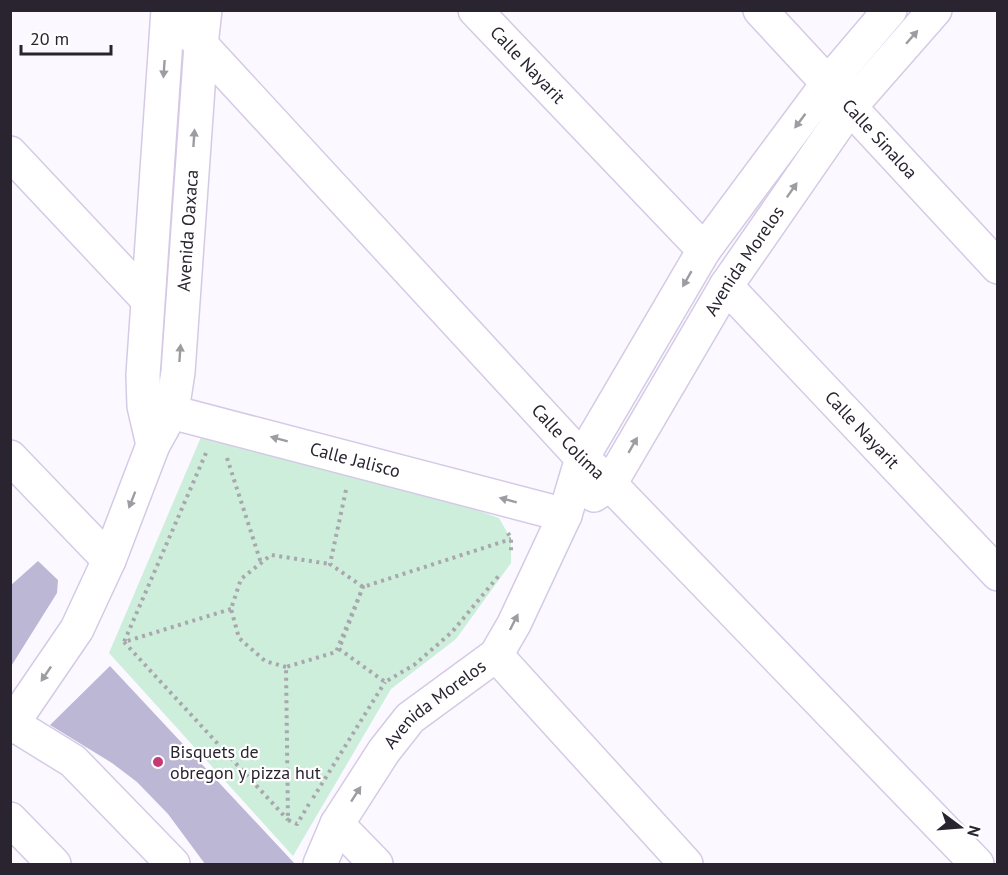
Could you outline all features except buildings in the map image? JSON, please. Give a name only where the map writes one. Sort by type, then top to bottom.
[{"type":"street","name":"Calle Colima","points":[[169,10],[582,458],[610,484],[977,864]]},
{"type":"street","name":"Avenida Oaxaca","points":[[12,725],[76,629],[109,560],[153,445],[158,408],[147,299],[169,10]]},
{"type":"street","name":"Avenida Oaxaca","points":[[158,408],[178,372],[205,10]]},
{"type":"street","name":"Calle Nayarit","points":[[475,10],[704,250]]},
{"type":"street","name":"Calle Sinaloa","points":[[760,10],[998,267]]},
{"type":"street","name":"Avenida Morelos","points":[[320,864],[337,824],[384,751],[410,718],[496,655],[514,624],[565,515],[582,458],[704,250],[828,83],[890,10]]},
{"type":"street","name":"Avenida Morelos","points":[[565,515],[610,484],[726,286],[850,107],[935,10]]},
{"type":"street","points":[[10,153],[147,299]]},
{"type":"street","name":"Calle Nayarit","points":[[726,286],[998,574]]},
{"type":"street","name":"Calle Jalisco","points":[[158,408],[565,515]]},
{"type":"street","points":[[10,456],[109,560]]},
{"type":"street","points":[[496,655],[686,864]]},
{"type":"street","points":[[12,725],[74,761],[173,864]]},
{"type":"street","points":[[10,819],[51,860]]},
{"type":"street","points":[[337,824],[376,864]]},
{"type":"street","points":[[10,839],[51,860]]},
{"type":"path","points":[[124,642],[208,448]]},
{"type":"path","points":[[225,450],[261,563]]},
{"type":"path","points":[[330,564],[346,488]]},
{"type":"path","points":[[503,525],[511,539],[511,555]]},
{"type":"path","points":[[363,587],[330,564],[271,555],[241,579],[231,609],[239,638],[265,661],[286,667],[336,652],[363,587],[511,539]]},
{"type":"path","points":[[124,642],[288,820],[297,824],[385,682],[414,665],[452,632],[504,571]]},
{"type":"path","points":[[363,587],[339,649],[385,682]]},
{"type":"path","points":[[124,642],[231,609]]},
{"type":"path","points":[[286,667],[288,820]]},
{"type":"green space","points":[[210,416],[499,518],[511,539],[511,563],[456,639],[391,689],[293,856],[109,653]]},
{"type":"place","name":"Bisquets de obregon y pizza hut","points":[[158,762]]}]
